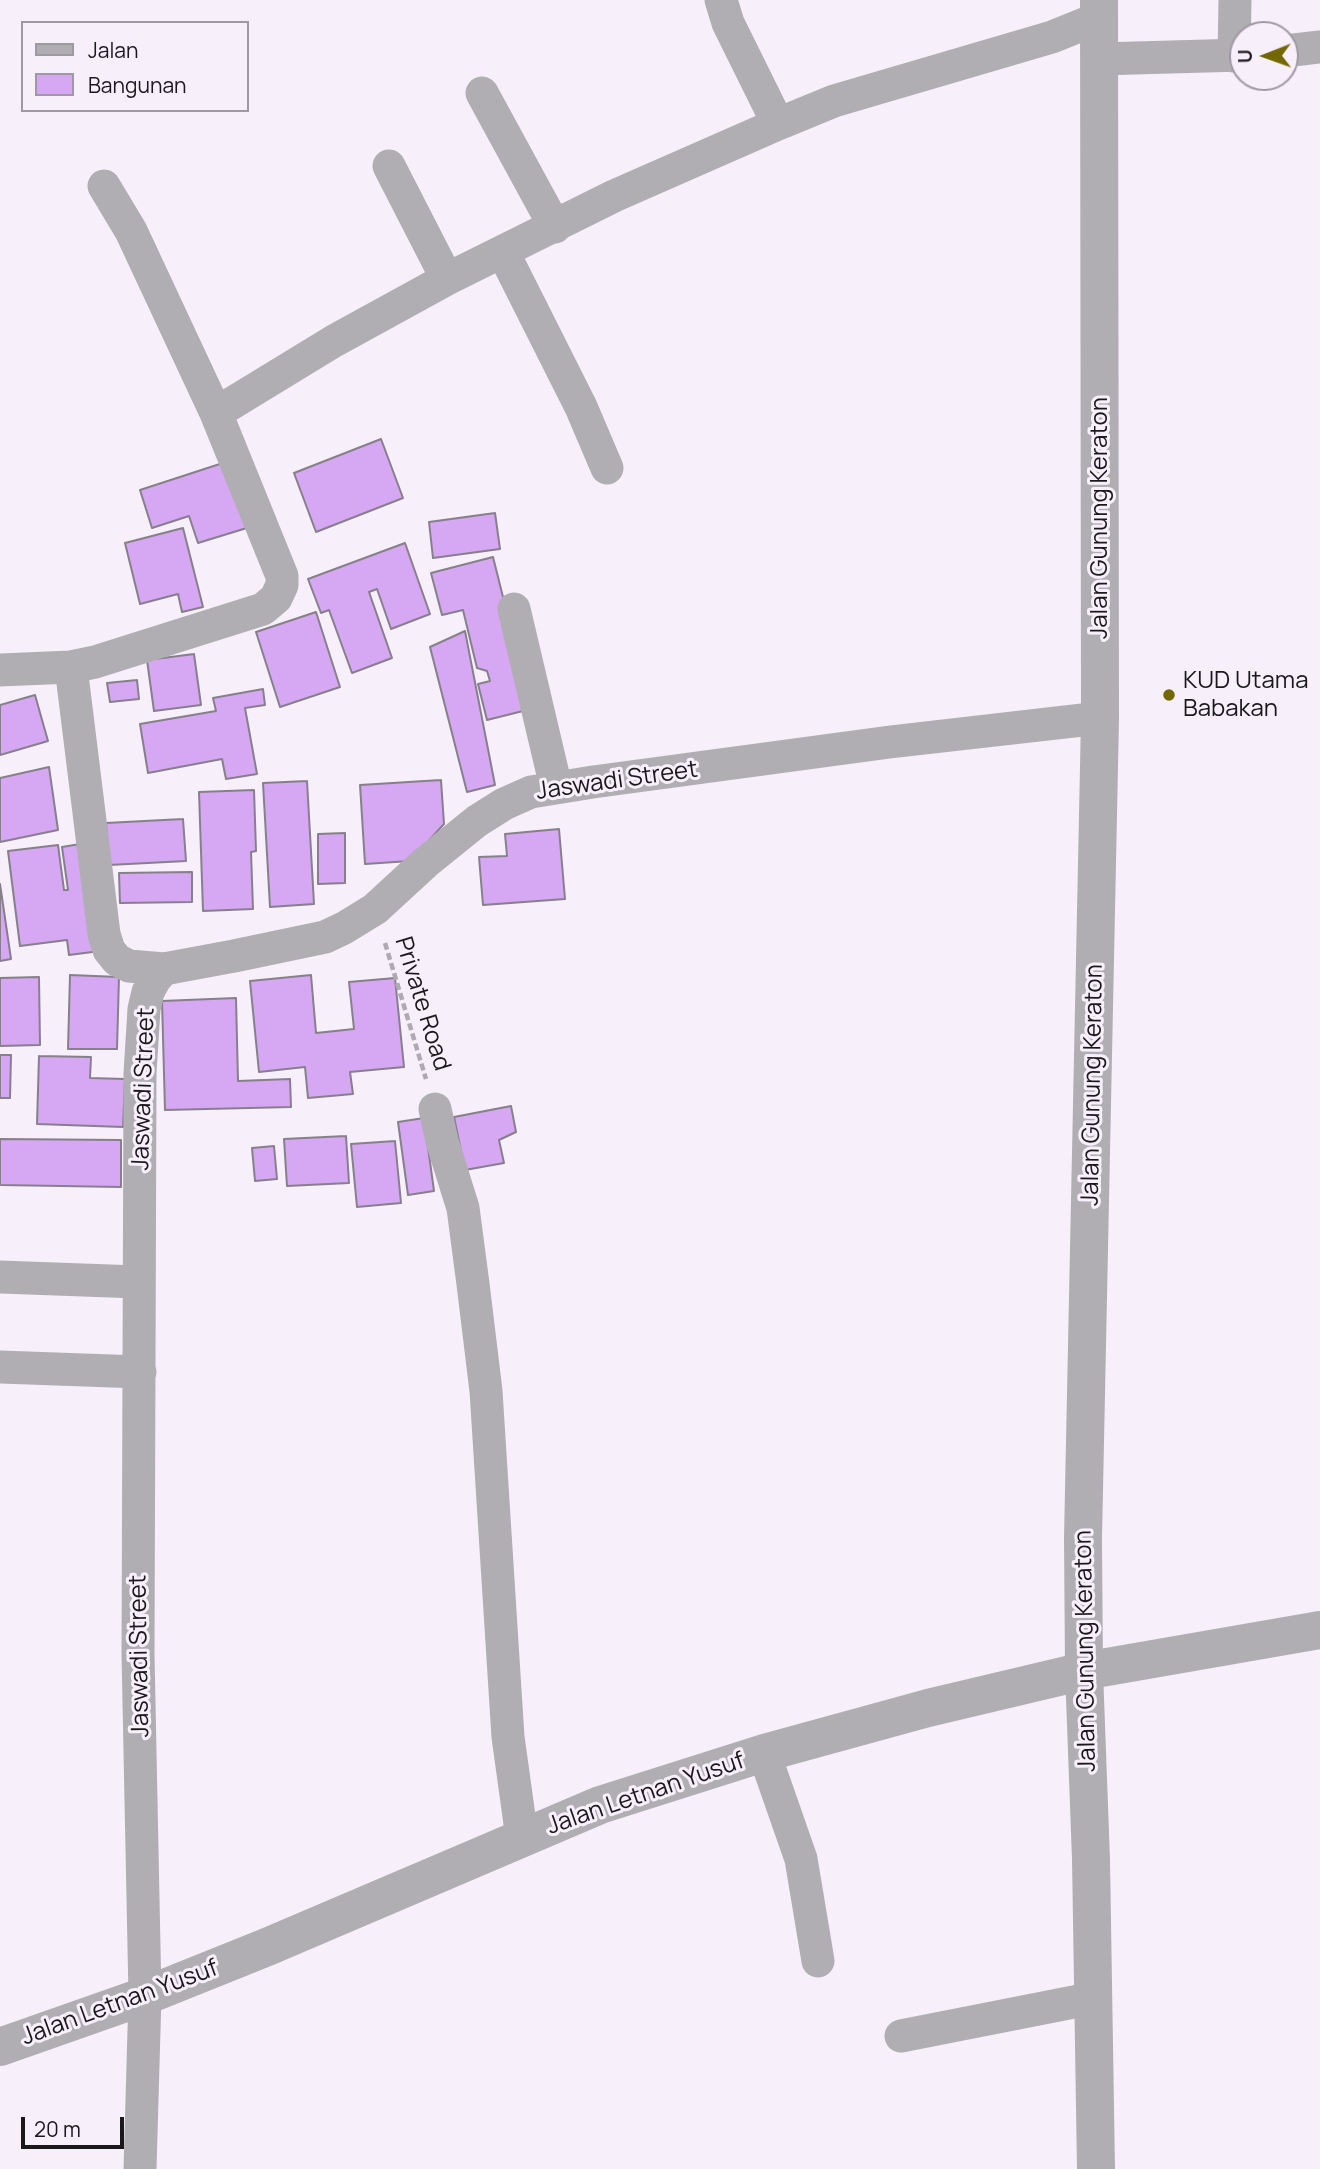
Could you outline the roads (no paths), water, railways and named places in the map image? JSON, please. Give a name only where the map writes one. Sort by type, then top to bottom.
[{"type":"street","points":[[720,0],[728,23],[778,124]]},
{"type":"street","points":[[1236,0],[1237,21]]},
{"type":"street","points":[[216,413],[334,341],[447,279],[614,196],[834,102],[1052,37],[1099,9]]},
{"type":"street","name":"Jalan Gunung Keraton","points":[[1096,2169],[1083,1524],[1100,718],[1099,9]]},
{"type":"street","points":[[1299,49],[1320,47]]},
{"type":"street","points":[[1099,59],[1229,55]]},
{"type":"street","points":[[482,93],[555,226]]},
{"type":"street","points":[[389,166],[447,279]]},
{"type":"street","points":[[0,670],[71,667],[95,662],[263,609],[280,593],[282,576],[216,413],[131,231],[104,186]]},
{"type":"street","points":[[503,252],[581,407],[607,468]]},
{"type":"street","points":[[514,609],[556,787]]},
{"type":"street","points":[[71,667],[109,950],[117,960],[129,966],[164,969]]},
{"type":"street","name":"Jaswadi Street","points":[[140,2169],[145,1997],[138,1654],[140,1073],[144,1009],[155,979],[164,969],[325,937],[344,928],[375,909],[425,863],[477,821],[504,804],[531,792],[890,743],[1100,718]]},
{"type":"street","points":[[435,1109],[463,1208],[473,1284],[485,1391],[508,1737],[522,1838]]},
{"type":"street","points":[[0,1277],[138,1282]]},
{"type":"street","points":[[0,1367],[140,1372]]},
{"type":"street","name":"Jalan Letnan Yusuf","points":[[0,2047],[145,1997],[600,1805],[764,1753],[928,1708],[1084,1671],[1320,1630]]},
{"type":"street","points":[[764,1753],[802,1859],[818,1961]]},
{"type":"street","points":[[901,2036],[1094,1998]]},
{"type":"place","name":"KUD Utama Babakan","points":[[1169,695]]}]
